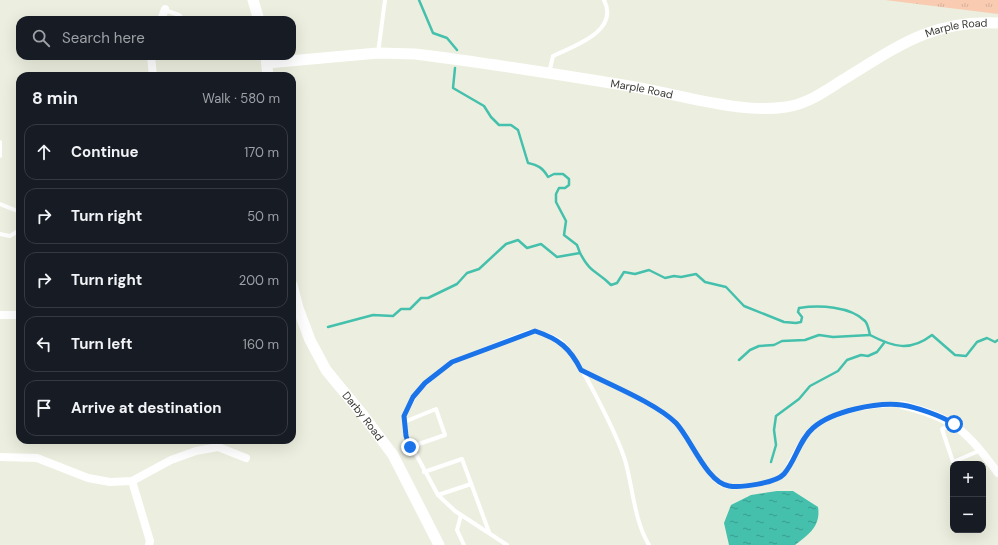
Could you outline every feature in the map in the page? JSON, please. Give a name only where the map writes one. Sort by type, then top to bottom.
[{"type":"street","points":[[253,0],[257,16]]},
{"type":"street","points":[[163,16],[165,10]]},
{"type":"street","name":"Marple Road","points":[[296,57],[378,53],[415,54],[549,73],[759,109],[787,107],[813,98],[896,47],[929,31],[965,23],[998,23]]},
{"type":"street","points":[[152,60],[153,72]]},
{"type":"street","points":[[266,60],[268,72]]},
{"type":"street","name":"Darby Road","points":[[296,300],[310,340],[326,370],[363,415],[393,455],[439,545]]},
{"type":"street","points":[[0,315],[16,315]]},
{"type":"street","points":[[902,405],[954,424],[966,433],[981,450],[998,474]]},
{"type":"street","points":[[0,457],[37,458],[88,478],[110,482],[132,481],[171,460],[196,451],[218,447],[246,458]]},
{"type":"street","points":[[132,481],[150,541],[149,545]]},
{"type":"lane","points":[[378,53],[385,0]]},
{"type":"lane","points":[[549,73],[553,56],[599,33],[606,22],[607,6],[604,0]]},
{"type":"lane","points":[[165,10],[180,16]]},
{"type":"lane","points":[[0,142],[0,156]]},
{"type":"lane","points":[[0,204],[16,210]]},
{"type":"lane","points":[[0,234],[10,236],[16,232]]},
{"type":"lane","points":[[507,545],[461,515],[438,495],[410,447],[406,436],[404,422],[406,410],[413,397],[425,383],[452,362],[528,332],[535,331],[560,342],[574,356],[619,441],[641,525],[649,545]]},
{"type":"lane","points":[[581,370],[664,413],[687,437],[712,475],[722,485],[731,486],[747,486],[770,481],[784,474],[802,441],[813,428],[829,418],[849,410],[885,405],[902,405]]},
{"type":"lane","points":[[404,422],[436,408],[445,434],[410,447]]},
{"type":"lane","points":[[954,424],[942,429],[953,462],[981,450]]},
{"type":"lane","points":[[424,472],[462,459],[489,532]]},
{"type":"lane","points":[[438,495],[471,484]]},
{"type":"lane","points":[[461,515],[457,530],[464,545]]},
{"type":"green space","points":[[885,0],[998,0],[998,14]]},
{"type":"water","points":[[777,491],[793,491],[818,507],[818,519],[813,529],[795,545],[729,545],[724,523],[731,505],[751,495]]},
{"type":"waterway","points":[[419,0],[433,33],[447,38],[457,50]]},
{"type":"waterway","points":[[455,68],[453,88],[484,106],[491,117],[499,125],[511,125],[518,130],[528,163],[540,167],[548,177],[554,174],[563,174],[569,179],[569,185],[565,188],[559,188],[556,194],[556,202],[566,221],[564,235],[577,245],[580,253]]},
{"type":"waterway","points":[[328,327],[373,315],[393,316],[401,309],[410,309],[421,298],[428,298],[457,284],[467,273],[479,269],[506,244],[518,240],[527,248],[541,244],[557,257],[580,253],[587,265],[611,285],[617,283],[624,272],[635,274],[649,270],[665,278],[696,274],[705,282],[726,287],[744,306],[784,322],[801,322],[802,317],[798,312],[799,308],[825,307],[851,312],[866,322],[870,335],[894,345],[909,346],[916,344],[932,335],[955,355],[966,356],[977,342],[987,338],[995,342],[998,340]]},
{"type":"waterway","points":[[739,360],[750,350],[759,346],[774,345],[782,341],[805,340],[819,335],[833,337],[870,335]]},
{"type":"waterway","points":[[771,462],[776,445],[774,430],[776,416],[799,399],[810,386],[838,371],[847,360],[861,355],[868,356],[877,352],[884,343]]},
{"type":"route","points":[[410,447],[406,436],[404,416],[413,397],[425,383],[452,362],[528,332],[535,331],[560,342],[574,356],[581,370],[664,413],[676,423],[712,475],[722,485],[747,486],[770,481],[784,474],[802,441],[813,428],[829,418],[849,410],[885,405],[902,405],[950,421],[954,424]]}]
